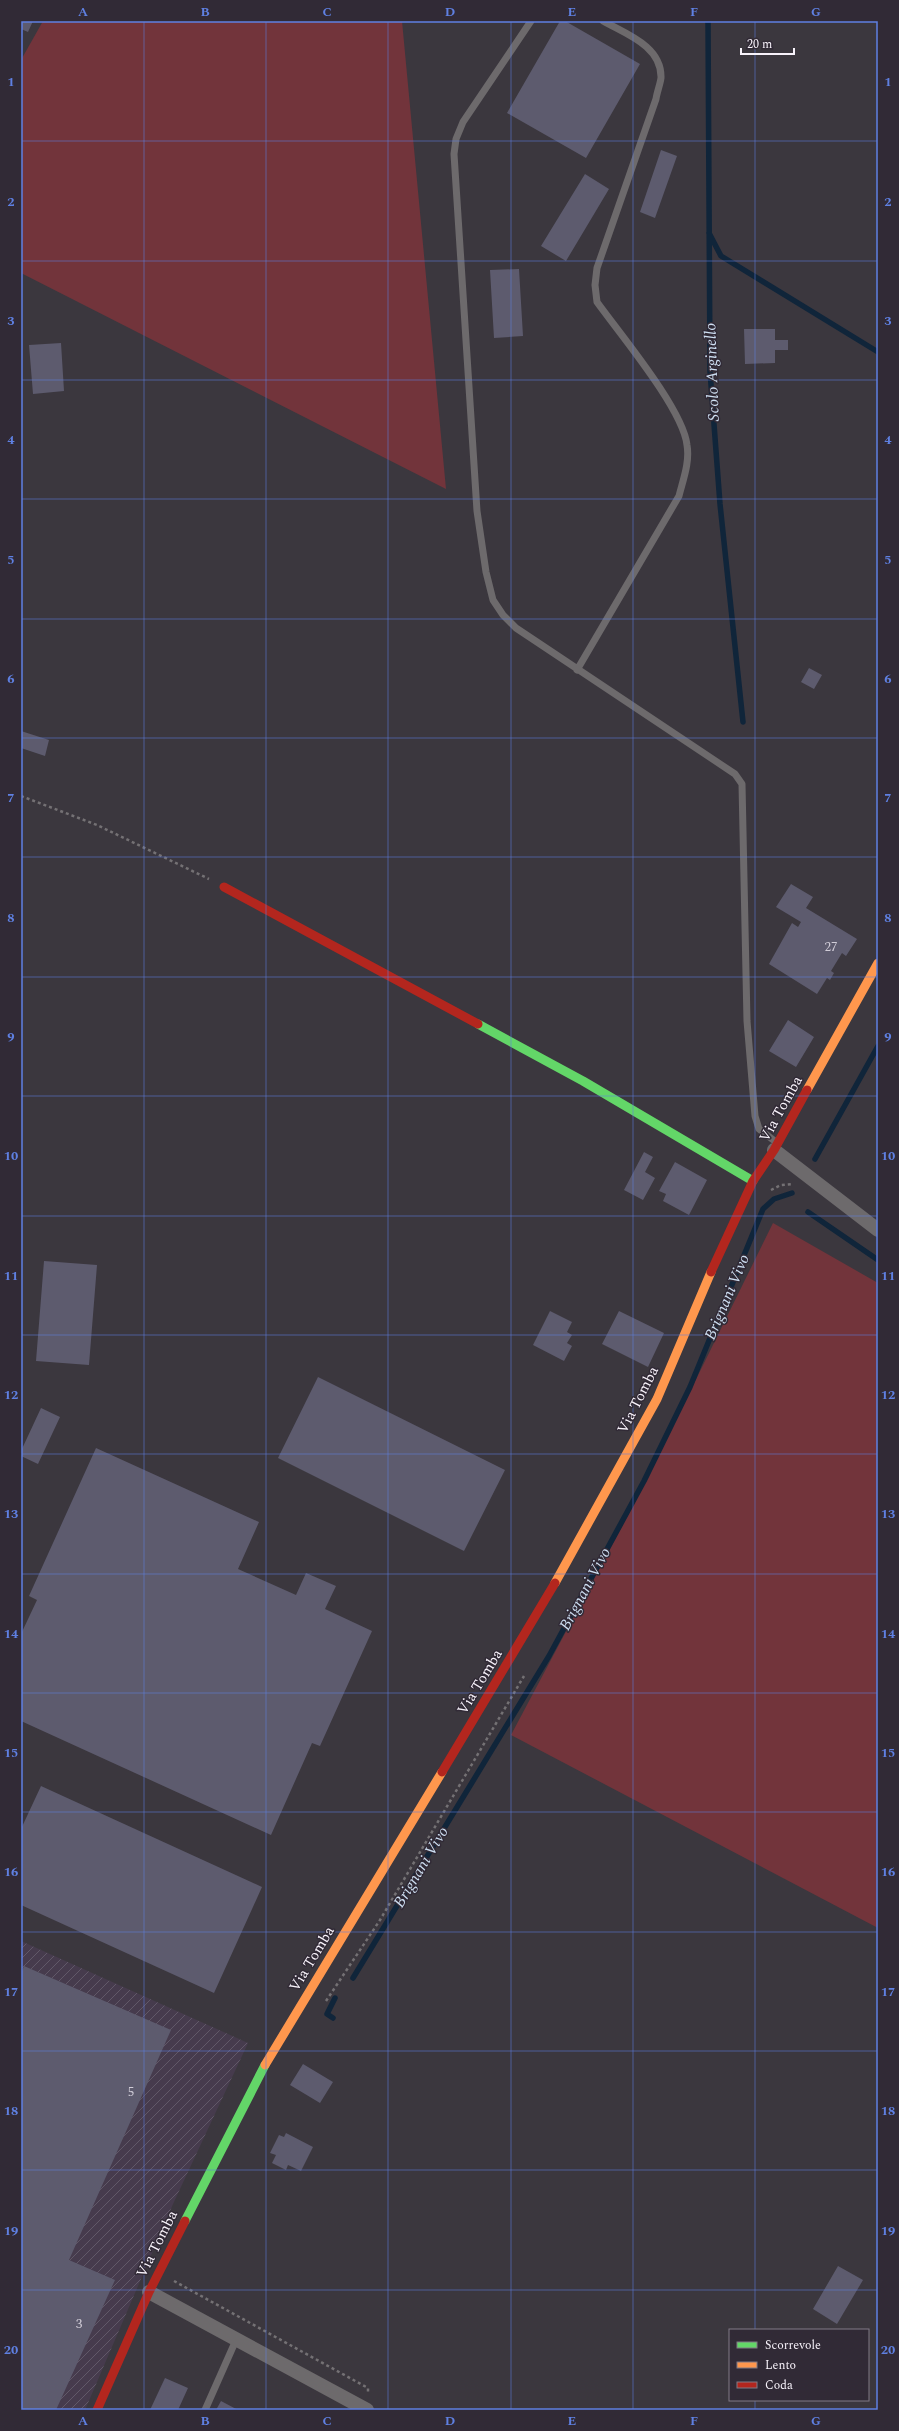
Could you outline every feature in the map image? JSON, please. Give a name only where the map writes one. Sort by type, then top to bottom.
[{"type":"street","points":[[224,887],[584,1081],[753,1181]]},
{"type":"street","name":"Via Tomba","points":[[97,2410],[149,2292],[237,2117],[281,2035],[537,1615],[656,1399],[736,1215],[753,1181],[776,1146],[878,963]]},
{"type":"street","points":[[776,1146],[816,1182],[878,1230]]},
{"type":"street","points":[[149,2292],[367,2410]]},
{"type":"lane","points":[[531,21],[463,122],[456,139],[454,154],[477,504],[486,572],[493,600],[503,615],[516,628],[735,774],[742,784],[747,1021],[755,1116],[759,1129],[776,1146]]},
{"type":"lane","points":[[577,670],[679,496],[687,468],[688,445],[682,427],[670,404],[597,302],[595,285],[596,268],[656,99],[661,78],[659,62],[648,47],[603,21]]},
{"type":"lane","points":[[205,2410],[236,2340]]},
{"type":"path","points":[[21,796],[97,825],[224,887]]},
{"type":"path","points":[[766,1192],[781,1185],[816,1182]]},
{"type":"path","points":[[323,2004],[384,1913],[527,1670]]},
{"type":"path","points":[[172,2276],[173,2281],[368,2388],[367,2410]]},
{"type":"shaded area","points":[[43,21],[402,21],[446,489],[21,273],[21,60]]},
{"type":"shaded area","points":[[773,1223],[878,1283],[878,1928],[511,1735],[646,1481]]},
{"type":"shaded area","points":[[21,1941],[248,2043],[173,2204],[85,2410],[21,2410]]},
{"type":"building","points":[[21,21],[33,21],[28,32],[21,29]]},
{"type":"building","points":[[560,21],[565,21],[640,64],[586,158],[507,113]]},
{"type":"building","points":[[661,150],[677,156],[655,218],[640,212]]},
{"type":"building","points":[[585,174],[609,189],[566,261],[541,246]]},
{"type":"building","points":[[519,269],[523,336],[494,338],[490,270]]},
{"type":"building","points":[[744,329],[775,329],[775,340],[788,340],[788,350],[775,350],[775,363],[745,364]]},
{"type":"building","points":[[61,343],[64,391],[33,394],[29,345]]},
{"type":"building","points":[[809,668],[822,675],[814,689],[801,682]]},
{"type":"building","points":[[21,731],[49,740],[45,756],[21,748]]},
{"type":"building","points":[[791,884],[813,897],[806,908],[857,939],[846,956],[842,953],[831,971],[834,973],[830,980],[827,978],[817,994],[769,964],[792,923],[798,927],[801,922],[776,907]]},
{"type":"building","points":[[788,1020],[814,1037],[796,1067],[769,1051]]},
{"type":"building","points":[[644,1152],[653,1157],[645,1172],[655,1178],[643,1200],[624,1190]]},
{"type":"building","points":[[675,1162],[707,1180],[689,1215],[663,1201],[666,1194],[659,1191]]},
{"type":"building","points":[[44,1261],[97,1265],[89,1365],[36,1361]]},
{"type":"building","points":[[550,1311],[572,1322],[567,1332],[572,1335],[567,1343],[572,1346],[564,1361],[533,1345]]},
{"type":"building","points":[[619,1311],[664,1333],[648,1367],[602,1344]]},
{"type":"building","points":[[318,1377],[505,1470],[464,1551],[278,1458]]},
{"type":"building","points":[[41,1408],[60,1417],[38,1464],[21,1456],[21,1451]]},
{"type":"building","points":[[96,1448],[259,1522],[238,1569],[296,1595],[306,1573],[336,1586],[325,1609],[372,1631],[320,1746],[312,1743],[271,1835],[21,1721],[21,1634],[37,1600],[29,1596]]},
{"type":"building","points":[[41,1786],[262,1887],[214,1993],[21,1905],[21,1829]]},
{"type":"building","points":[[24,1966],[171,2030],[69,2260],[115,2280],[56,2410],[21,2410],[21,1974]]},
{"type":"building","points":[[303,2064],[333,2082],[320,2103],[290,2085]]},
{"type":"building","points":[[286,2133],[313,2147],[301,2171],[288,2165],[286,2170],[272,2163],[276,2155],[270,2153],[279,2135],[284,2137]]},
{"type":"building","points":[[838,2266],[863,2280],[837,2324],[813,2309]]},
{"type":"building","points":[[165,2378],[188,2388],[178,2410],[150,2410]]},
{"type":"building","points":[[221,2401],[238,2410],[216,2410]]},
{"type":"waterway","name":"Scolo Arginello","points":[[708,21],[710,371],[720,504],[743,722]]},
{"type":"waterway","points":[[709,233],[721,256],[878,352]]},
{"type":"waterway","points":[[815,1159],[878,1046]]},
{"type":"waterway","name":"Brignani Vivo","points":[[353,1978],[549,1656],[644,1481],[690,1387],[763,1209],[774,1199],[792,1193]]},
{"type":"waterway","points":[[808,1212],[878,1260]]},
{"type":"waterway","name":"Brignani Vivo","points":[[333,2018],[327,2014],[335,1998]]},
{"type":"traffic: fast","points":[[478,1024],[583,1081],[753,1181]]},
{"type":"traffic: fast","points":[[185,2221],[265,2065]]},
{"type":"traffic: slow","points":[[807,1090],[878,963]]},
{"type":"traffic: slow","points":[[555,1583],[657,1399],[711,1272]]},
{"type":"traffic: slow","points":[[265,2065],[442,1772]]},
{"type":"traffic: jam","points":[[224,887],[478,1024]]},
{"type":"traffic: jam","points":[[711,1272],[753,1181],[774,1150],[807,1090]]},
{"type":"traffic: jam","points":[[442,1772],[555,1583]]},
{"type":"traffic: jam","points":[[97,2410],[149,2292],[185,2221]]}]
